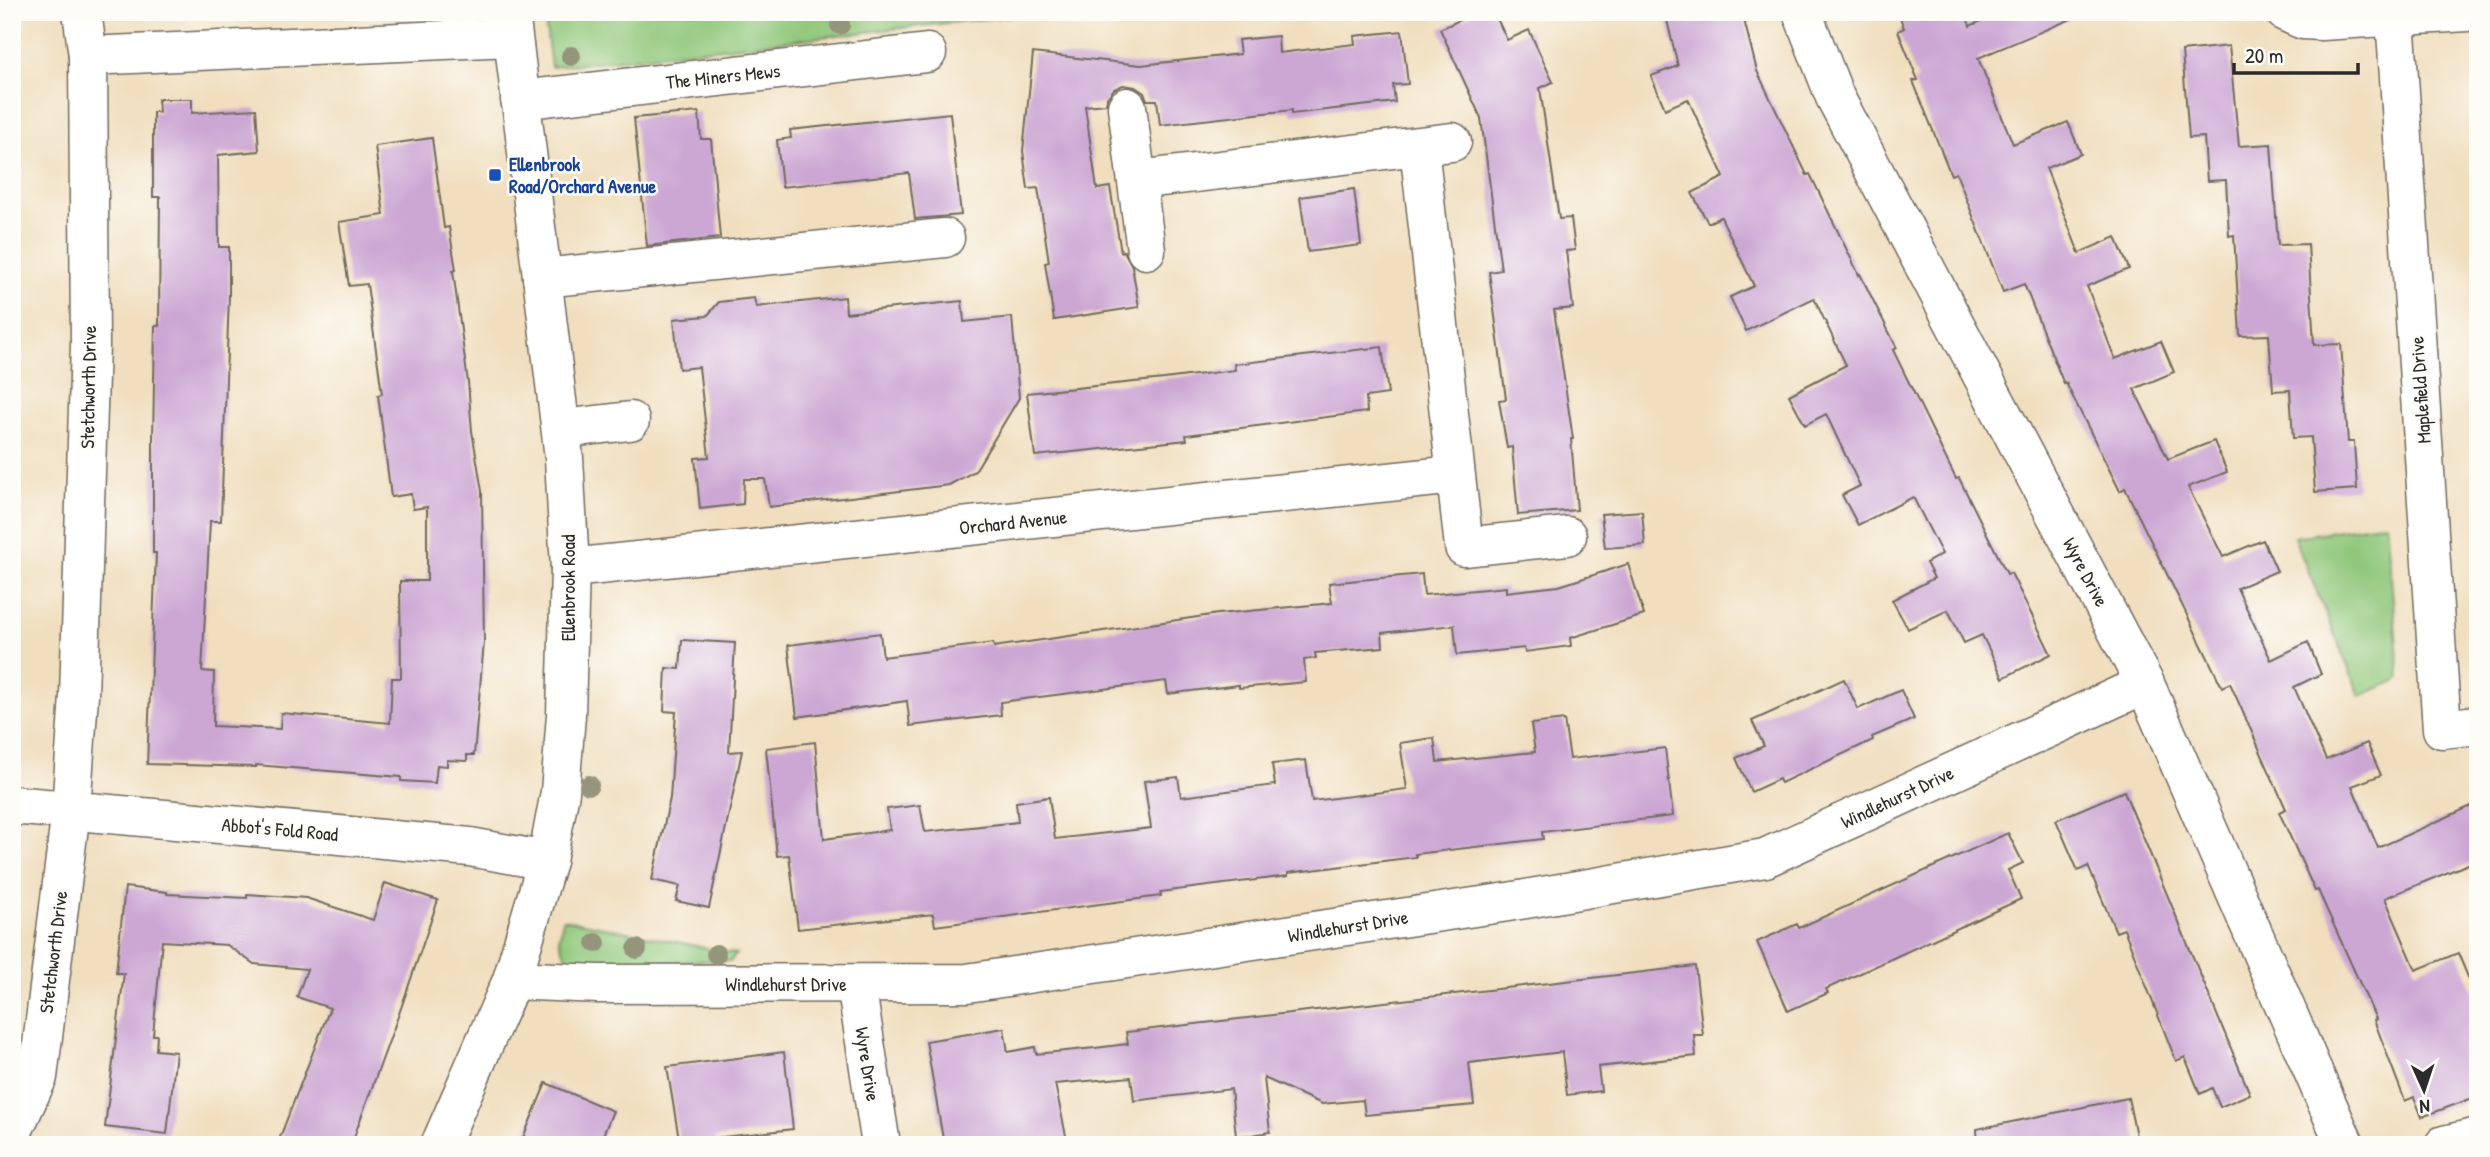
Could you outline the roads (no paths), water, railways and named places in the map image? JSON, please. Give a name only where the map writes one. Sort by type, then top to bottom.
[{"type":"street","name":"Stetchworth Drive","points":[[12,1133],[38,1077],[71,810],[79,696],[90,344],[88,56],[82,12]]},
{"type":"street","name":"Wyre Drive","points":[[1802,12],[1835,97],[2145,684],[2345,1145]]},
{"type":"street","points":[[2285,12],[2303,20],[2321,21],[2467,12]]},
{"type":"street","name":"Maplefield Drive","points":[[2395,17],[2442,729],[2478,725]]},
{"type":"street","points":[[88,56],[511,24]]},
{"type":"street","name":"Ellenbrook Road","points":[[440,1145],[512,980],[547,861],[560,793],[566,715],[570,568],[561,429],[511,24]]},
{"type":"street","name":"The Miners Mews","points":[[520,100],[927,53]]},
{"type":"street","points":[[1127,107],[1146,250]]},
{"type":"street","points":[[1137,180],[1435,145],[1455,475],[1464,547],[1567,536]]},
{"type":"street","points":[[542,278],[945,238]]},
{"type":"street","points":[[561,429],[630,421]]},
{"type":"street","name":"Orchard Avenue","points":[[570,568],[1455,475]]},
{"type":"street","name":"Windlehurst Drive","points":[[512,980],[597,984],[968,983],[1508,902],[1765,858],[2145,684]]},
{"type":"street","name":"Abbot's Fold Road","points":[[12,805],[470,847],[547,861]]},
{"type":"street","name":"Wyre Drive","points":[[856,984],[881,1145]]},
{"type":"street","points":[[2444,1145],[2478,1137]]},
{"type":"place","name":"Ellenbrook Road/Orchard Avenue","points":[[495,175]]}]
